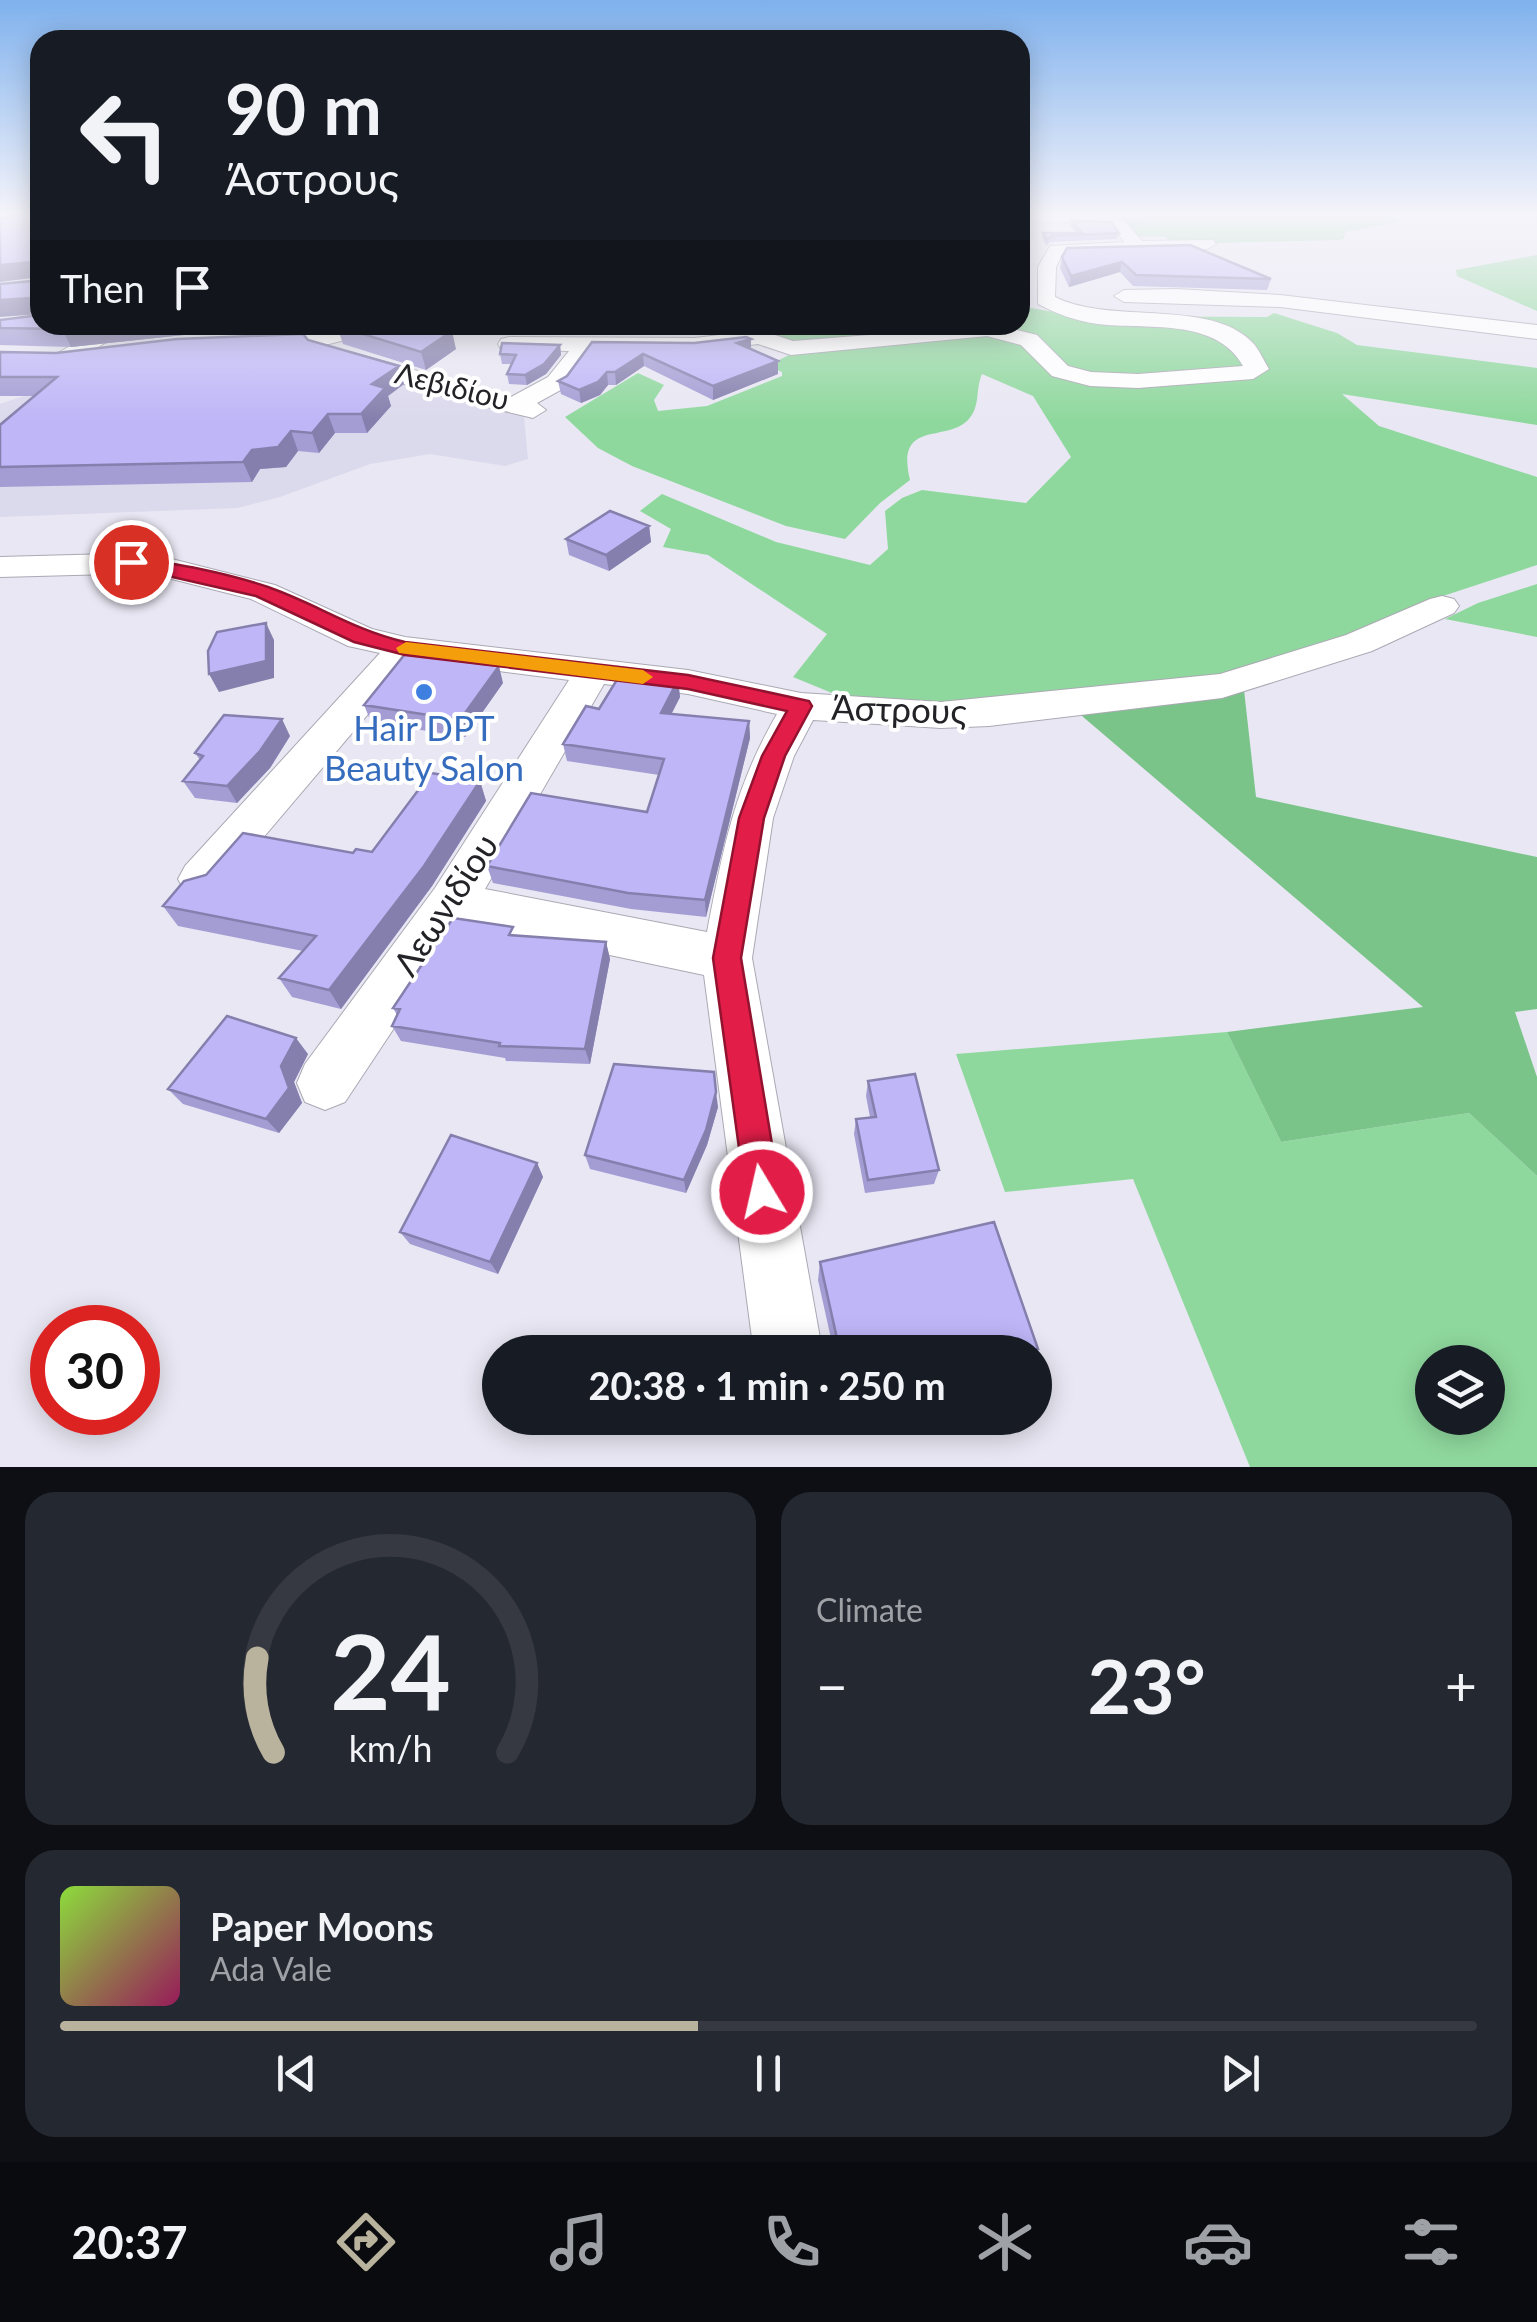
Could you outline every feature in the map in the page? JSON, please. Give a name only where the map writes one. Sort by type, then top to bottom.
[{"type":"street","points":[[1035,301],[1042,282]]},
{"type":"street","points":[[1035,301],[1186,293],[1253,296],[1537,332]]},
{"type":"street","points":[[1010,335],[1029,340],[1060,371],[1090,379],[1238,376],[1257,369],[1245,350],[1208,329],[1161,320],[1079,314],[1035,301]]},
{"type":"street","points":[[104,335],[66,358],[123,352]]},
{"type":"street","points":[[241,344],[317,341],[338,335]]},
{"type":"street","points":[[509,344],[695,346],[760,337],[791,348],[925,335]]},
{"type":"street","name":"Λεβιδίου","points":[[317,341],[328,350],[421,382],[526,407],[557,382],[585,345]]},
{"type":"street","name":"Άστρους","points":[[0,567],[148,563],[263,592],[361,638],[405,648],[688,682],[801,706],[941,715],[1189,692],[1288,668],[1359,644],[1442,606]]},
{"type":"street","points":[[201,880],[405,648]]},
{"type":"street","name":"Λεωνιδίου","points":[[324,1083],[452,902],[592,672]]},
{"type":"street","points":[[786,1335],[727,958],[751,818],[773,756],[801,706]]},
{"type":"street","points":[[452,902],[727,958]]},
{"type":"shaded area","points":[[296,346],[520,412],[524,417],[528,459],[505,466],[430,454],[370,464],[280,497],[237,508],[0,517],[0,404],[24,396],[40,375]]},
{"type":"green space","points":[[1472,282],[1537,282],[1537,311]]},
{"type":"green space","points":[[1030,308],[1076,316],[1267,317],[1274,313],[1337,333],[1357,345],[1537,368],[1537,425],[1342,394],[1379,426],[1537,477],[1537,565],[1443,596],[1411,616],[1258,673],[975,707],[849,700],[793,677],[827,634],[708,555],[663,547],[671,529],[640,511],[662,494],[776,542],[870,565],[888,549],[885,511],[902,498],[922,490],[1026,503],[1071,457],[1033,396],[982,374],[975,409],[968,420],[959,427],[916,440],[907,461],[910,480],[880,503],[845,539],[786,526],[632,466],[598,448],[565,417],[638,373],[664,385],[654,400],[658,411],[707,406],[782,376],[782,372],[767,366],[797,351],[950,335],[1030,335]]},
{"type":"green space","points":[[776,335],[930,335],[790,346]]},
{"type":"green space","points":[[1537,584],[1537,637],[1445,619],[1478,603]]},
{"type":"green space","points":[[1244,690],[1256,797],[1537,857],[1537,1009],[1515,1012],[1537,1077],[1537,1176],[1469,1113],[1281,1142],[1227,1032],[1423,1007],[1075,710]]},
{"type":"green space","points":[[1227,1032],[1281,1142],[1469,1113],[1537,1176],[1537,1467],[1250,1467],[1133,1179],[1005,1192],[956,1054]]},
{"type":"building","points":[[30,282],[30,298],[0,300],[0,284]]},
{"type":"building","points":[[30,316],[30,328],[0,328],[0,320]]},
{"type":"building","points":[[304,335],[308,340],[399,366],[372,384],[385,388],[361,414],[328,414],[312,433],[291,431],[278,447],[252,450],[243,462],[0,467],[0,425],[57,377],[0,377],[0,352],[56,353],[177,339]]},
{"type":"building","points":[[366,335],[446,335],[421,352]]},
{"type":"building","points":[[751,339],[737,343],[778,361],[713,386],[643,354],[579,390],[558,381],[567,376],[592,342],[694,343]]},
{"type":"building","points":[[502,343],[560,345],[544,364],[525,375],[507,374],[516,355],[500,354]]},
{"type":"building","points":[[610,511],[649,526],[606,555],[566,539]]},
{"type":"building","points":[[266,623],[266,661],[209,674],[208,651],[217,632]]},
{"type":"building","points":[[405,654],[499,666],[460,720],[364,705]]},
{"type":"building","points":[[621,673],[678,680],[661,713],[749,721],[705,900],[628,893],[487,866],[531,793],[647,812],[664,759],[563,744],[586,706],[599,709]]},
{"type":"building","points":[[224,715],[282,719],[260,751],[227,786],[183,781],[203,756],[195,753]]},
{"type":"building","points":[[431,773],[480,781],[424,866],[329,990],[279,978],[316,936],[163,906],[184,881],[206,875],[243,833],[353,853],[356,849],[372,852]]},
{"type":"building","points":[[453,918],[513,927],[509,935],[606,942],[585,1049],[499,1046],[500,1043],[392,1026],[400,1009],[393,1008]]},
{"type":"building","points":[[227,1016],[296,1038],[281,1066],[289,1088],[266,1119],[168,1089]]},
{"type":"building","points":[[614,1064],[714,1072],[716,1092],[706,1130],[684,1180],[585,1155]]},
{"type":"building","points":[[915,1074],[939,1170],[868,1180],[856,1119],[876,1117],[868,1081]]},
{"type":"building","points":[[451,1135],[537,1163],[490,1262],[400,1232]]},
{"type":"building","points":[[994,1222],[1033,1335],[836,1335],[820,1262]]},
{"type":"slow traffic","points":[[406,648],[643,677]]},
{"type":"place","name":"Hair DPT Beauty Salon","points":[[424,692]]},
{"type":"route","points":[[131,562],[177,569],[263,592],[361,638],[405,648],[688,682],[801,706],[773,756],[751,818],[727,958],[762,1192]]}]
